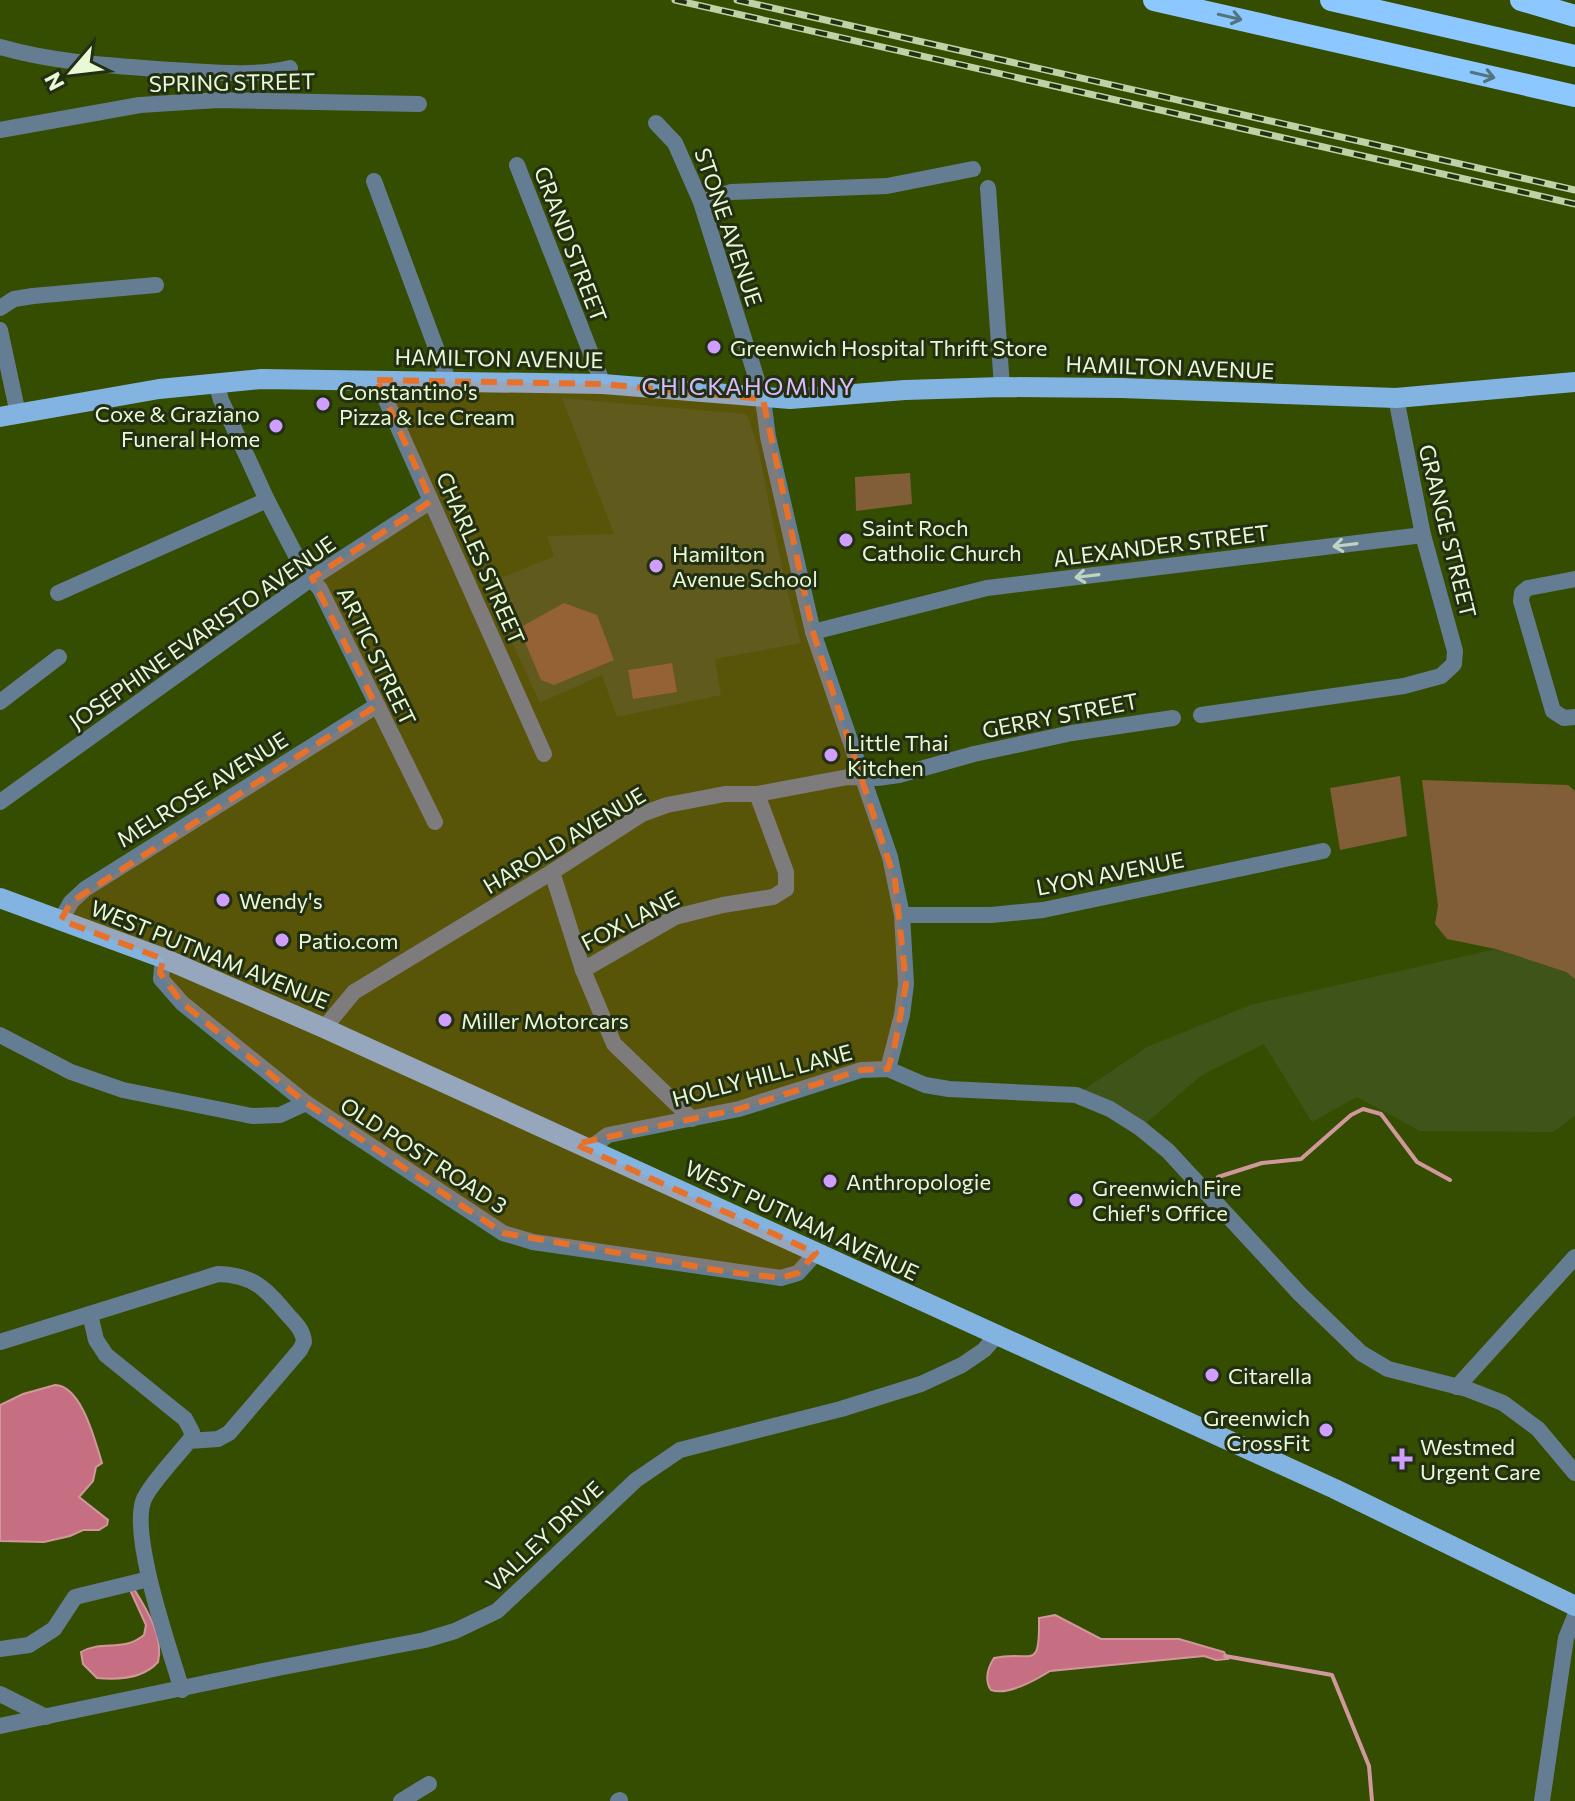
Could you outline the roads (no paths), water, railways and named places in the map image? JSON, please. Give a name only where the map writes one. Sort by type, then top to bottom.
[{"type":"highway","points":[[1154,0],[1575,96]]},
{"type":"highway","points":[[1331,0],[1575,56]]},
{"type":"highway","points":[[1521,0],[1575,16]]},
{"type":"main road","name":"HAMILTON AVENUE","points":[[9,416],[216,382],[448,380],[603,384],[763,399],[1002,387],[1396,398],[1575,382]]},
{"type":"main road","name":"WEST PUTNAM AVENUE","points":[[0,898],[163,958],[324,1028],[1335,1489],[1575,1606]]},
{"type":"street","points":[[0,47],[95,65],[252,73],[290,68]]},
{"type":"street","name":"SPRING STREET","points":[[0,130],[140,105],[218,100],[419,104]]},
{"type":"street","name":"STONE AVENUE","points":[[656,123],[675,143],[701,202],[763,399],[768,437],[813,632],[890,857],[902,915],[906,984],[888,1069]]},
{"type":"street","name":"GRAND STREET","points":[[517,165],[603,384]]},
{"type":"street","points":[[701,202],[731,192],[887,186],[973,169]]},
{"type":"street","points":[[374,181],[448,380]]},
{"type":"street","points":[[988,188],[1002,387]]},
{"type":"street","points":[[0,308],[14,299],[33,296],[156,285]]},
{"type":"street","points":[[0,330],[9,416]]},
{"type":"street","name":"CHARLES STREET","points":[[377,380],[544,754]]},
{"type":"street","name":"ARTIC STREET","points":[[216,382],[221,400],[267,500],[303,569],[320,589],[435,822]]},
{"type":"street","name":"GRANGE STREET","points":[[1201,715],[1425,682],[1454,664],[1455,651],[1423,535],[1396,398]]},
{"type":"street","points":[[58,593],[267,500]]},
{"type":"street","name":"JOSEPHINE EVARISTO AVENUE","points":[[0,802],[312,578],[431,501]]},
{"type":"street","name":"ALEXANDER STREET","points":[[813,632],[987,588],[1423,535]]},
{"type":"street","points":[[1575,579],[1528,588],[1522,593],[1521,601],[1553,711],[1564,718],[1575,717]]},
{"type":"street","points":[[0,702],[59,657]]},
{"type":"street","name":"MELROSE AVENUE","points":[[61,920],[71,902],[85,889],[376,706]]},
{"type":"street","name":"GERRY STREET","points":[[862,778],[899,775],[974,754],[1072,733],[1173,718]]},
{"type":"street","name":"HAROLD AVENUE","points":[[324,1028],[354,992],[642,814],[725,794],[757,794],[848,777],[862,778]]},
{"type":"street","name":"FOX LANE","points":[[583,970],[675,917],[783,893],[787,884],[786,872],[757,794]]},
{"type":"street","name":"LYON AVENUE","points":[[902,915],[991,915],[1043,910],[1323,851]]},
{"type":"street","points":[[552,872],[583,970],[614,1044],[692,1119]]},
{"type":"street","name":"OLD POST ROAD 3","points":[[163,958],[161,979],[171,994],[306,1103],[485,1223],[517,1238],[781,1278],[798,1273],[816,1253]]},
{"type":"street","points":[[0,1035],[71,1072],[123,1090],[252,1116],[280,1115],[306,1103]]},
{"type":"street","points":[[888,1069],[925,1085],[1076,1095],[1110,1109],[1168,1151],[1300,1294],[1361,1353],[1388,1369],[1485,1395],[1517,1412],[1538,1429],[1575,1473]]},
{"type":"street","name":"HOLLY HILL LANE","points":[[589,1149],[608,1135],[692,1119],[782,1096],[861,1070],[888,1069]]},
{"type":"street","points":[[1457,1387],[1575,1257]]},
{"type":"street","points":[[0,1342],[218,1274],[233,1274],[262,1286],[300,1328],[304,1342],[229,1433],[218,1439],[191,1440]]},
{"type":"street","points":[[90,1314],[96,1340],[106,1355],[185,1419],[192,1432],[191,1440],[145,1497],[140,1515],[149,1579],[182,1690]]},
{"type":"street","name":"VALLEY DRIVE","points":[[0,1726],[425,1640],[455,1631],[497,1611],[636,1480],[680,1450],[841,1409],[921,1384],[962,1365],[984,1350],[997,1335]]},
{"type":"street","points":[[0,1649],[29,1645],[54,1629],[75,1597],[149,1579]]},
{"type":"street","points":[[1542,1801],[1566,1638],[1575,1616]]},
{"type":"street","points":[[0,1694],[46,1717]]},
{"type":"street","points":[[401,1801],[429,1784]]},
{"type":"waterway","points":[[1218,1177],[1262,1163],[1301,1159],[1351,1115],[1363,1109],[1381,1114],[1417,1162],[1450,1180]]},
{"type":"waterway","points":[[1225,1656],[1332,1675],[1369,1766],[1372,1801]]},
{"type":"railway","points":[[675,0],[1575,204]]},
{"type":"railway","points":[[737,0],[1575,190]]},
{"type":"place","name":"Greenwich Hospital Thrift Store","points":[[714,347]]},
{"type":"place","name":"Constantino's Pizza & Ice Cream","points":[[323,404]]},
{"type":"place","name":"Coxe & Graziano Funeral Home","points":[[276,426]]},
{"type":"place","name":"Saint Roch Catholic Church","points":[[846,540]]},
{"type":"place","name":"Hamilton Avenue School","points":[[656,566]]},
{"type":"place","name":"Little Thai Kitchen","points":[[831,755]]},
{"type":"place","name":"Wendy's","points":[[223,900]]},
{"type":"place","name":"Patio.com","points":[[282,940]]},
{"type":"place","name":"Miller Motorcars","points":[[445,1020]]},
{"type":"place","name":"Anthropologie","points":[[830,1181]]},
{"type":"place","name":"Greenwich Fire Chief's Office","points":[[1076,1200]]},
{"type":"place","name":"Citarella","points":[[1212,1375]]},
{"type":"place","name":"Greenwich CrossFit","points":[[1326,1430]]},
{"type":"place","name":"Westmed Urgent Care","points":[[1402,1459]]},
{"type":"district","name":"CHICKAHOMINY","points":[[749,385]]}]
